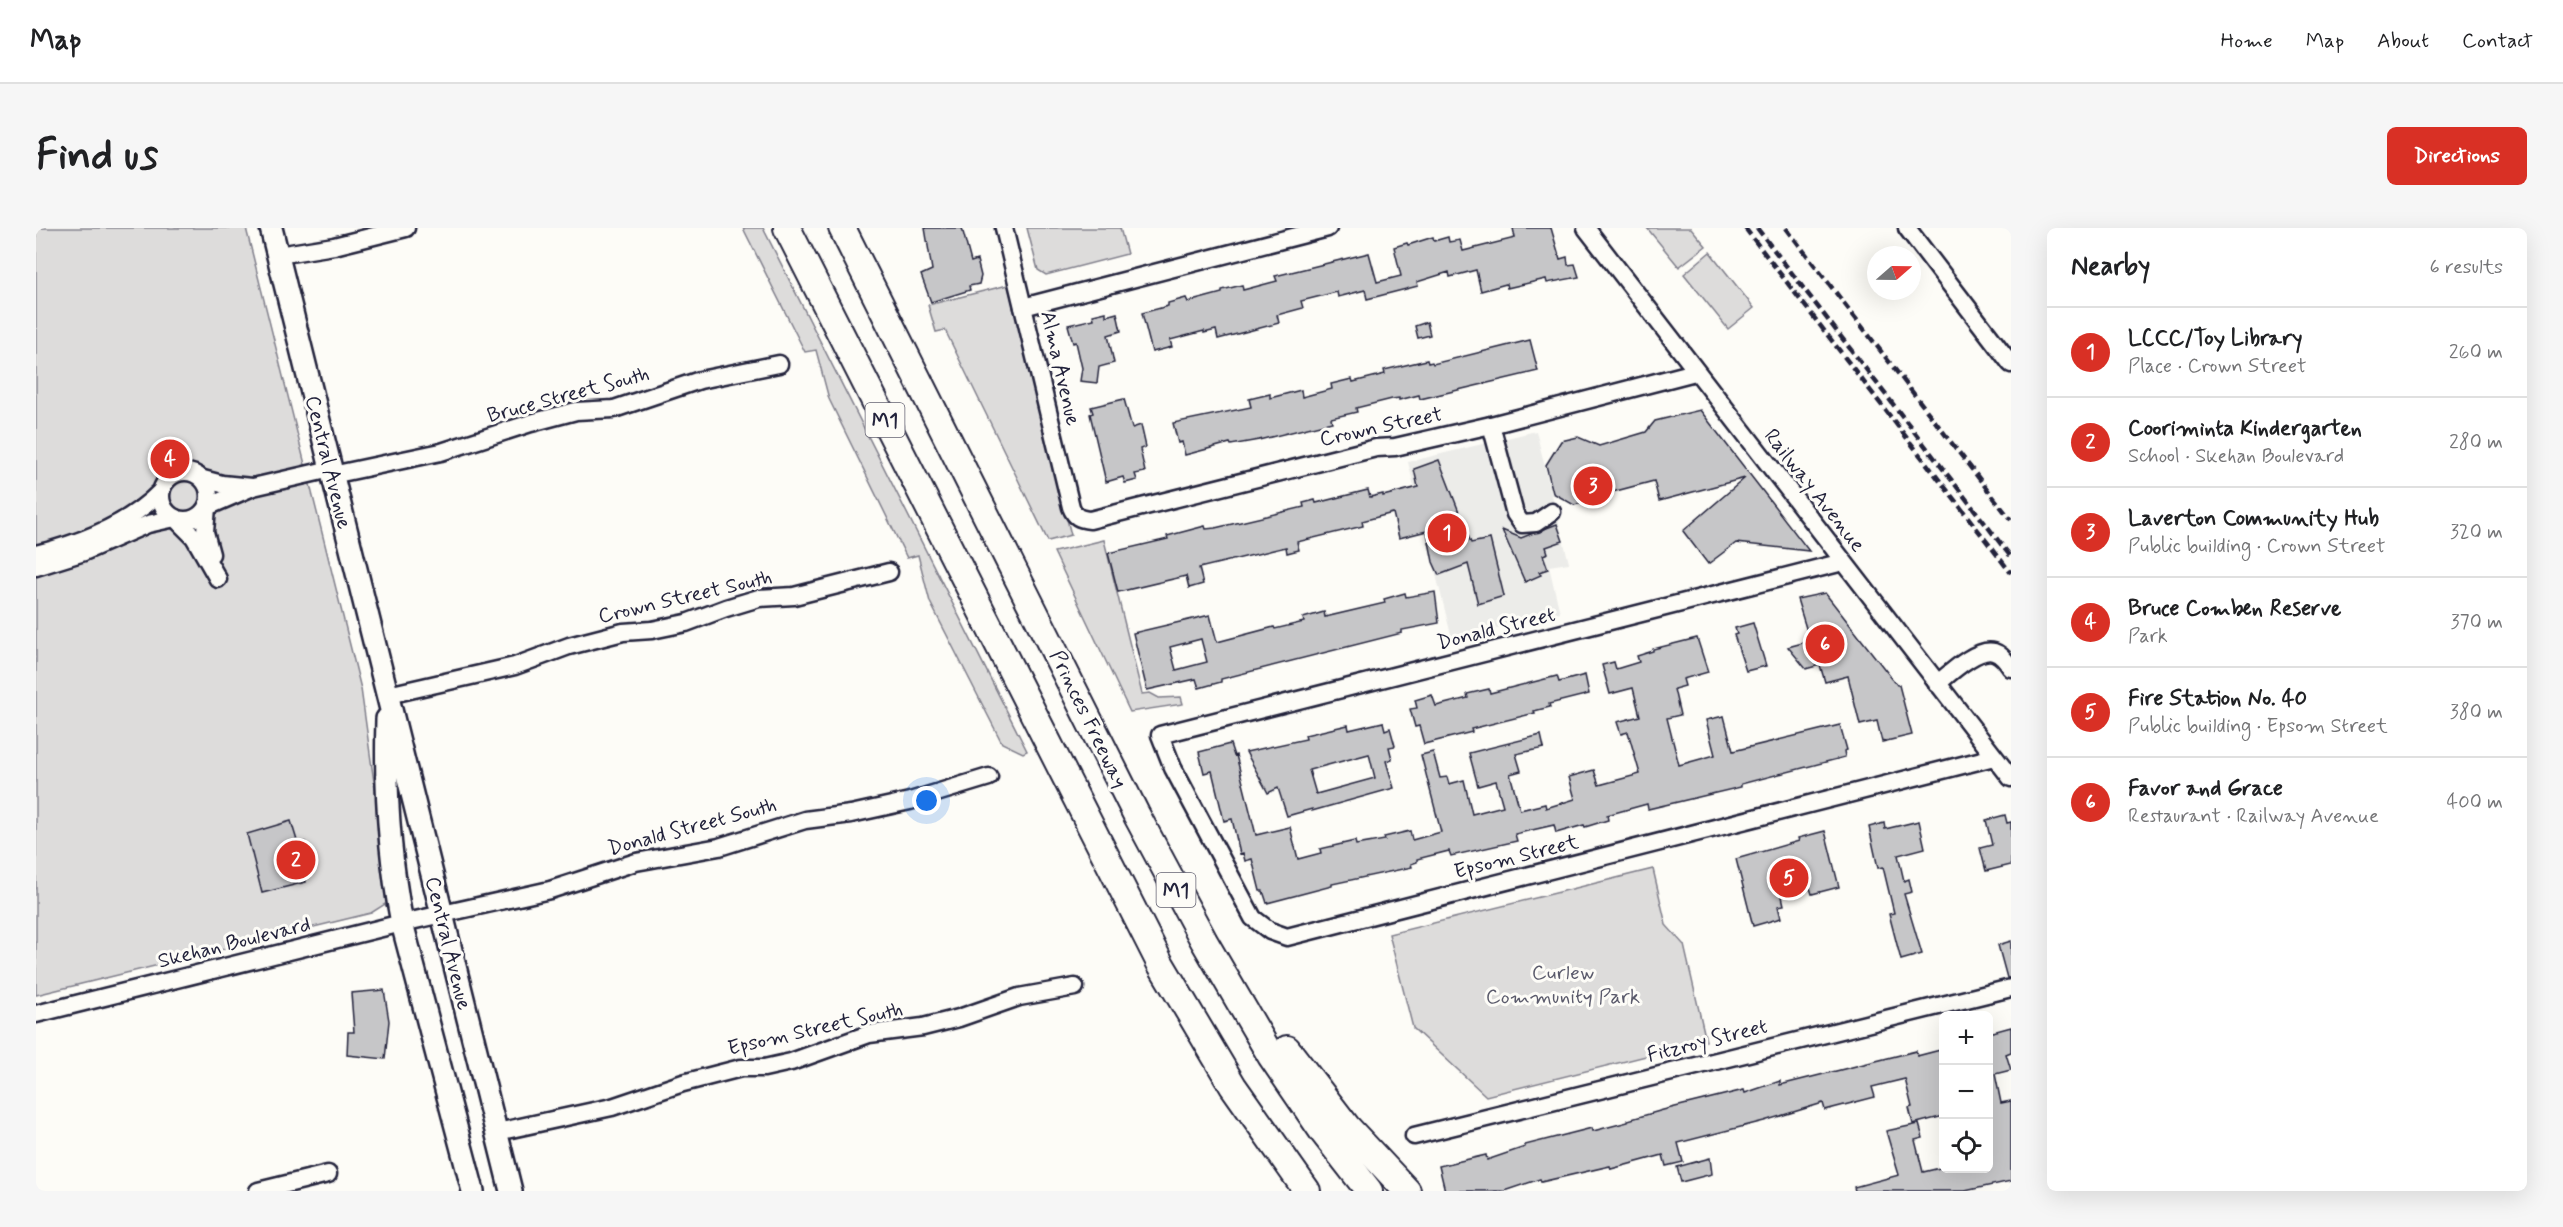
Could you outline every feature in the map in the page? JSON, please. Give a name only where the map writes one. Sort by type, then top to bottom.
[{"type":"highway","name":"M1","points":[[787,228],[1160,963],[1233,1086],[1307,1191]]},
{"type":"highway","name":"Princes Freeway","points":[[842,228],[1136,814],[1248,1020],[1323,1132],[1369,1191]]},
{"type":"highway","points":[[852,228],[937,415]]},
{"type":"highway","points":[[1136,814],[1249,994],[1300,1068],[1347,1127],[1407,1191]]},
{"type":"main road","name":"Central Avenue","points":[[271,228],[511,1191]]},
{"type":"main road","name":"Central Avenue","points":[[388,695],[385,774],[389,833],[402,923],[473,1191]]},
{"type":"street","points":[[278,255],[334,246],[406,228]]},
{"type":"street","name":"Alma Avenue","points":[[1004,228],[1071,507],[1077,517]]},
{"type":"street","points":[[1023,307],[1328,228]]},
{"type":"street","name":"Railway Avenue","points":[[1586,228],[2011,778]]},
{"type":"street","points":[[1906,228],[2009,358]]},
{"type":"street","name":"Bruce Street South","points":[[253,487],[441,452],[543,419],[576,411],[614,408],[700,380],[779,364]]},
{"type":"street","name":"Crown Street","points":[[1077,517],[1090,520],[1376,448],[1395,447],[1491,424],[1695,372]]},
{"type":"street","points":[[1491,424],[1515,514],[1522,524],[1536,523],[1552,512]]},
{"type":"street","points":[[36,554],[69,545],[115,524],[147,506],[161,491],[168,478],[182,472],[189,472],[202,479],[222,484],[253,487]]},
{"type":"street","points":[[161,491],[164,507],[194,537],[218,579],[205,532],[209,492],[202,479]]},
{"type":"street","points":[[36,567],[84,552],[148,524],[175,518],[182,520],[196,517],[207,507],[253,487]]},
{"type":"street","name":"Donald Street","points":[[1160,735],[1843,562]]},
{"type":"street","name":"Crown Street South","points":[[388,695],[515,666],[590,640],[686,623],[759,598],[794,596],[889,572]]},
{"type":"street","points":[[1937,684],[1982,652],[1999,654],[2011,668]]},
{"type":"street","name":"Epsom Street","points":[[1160,735],[1173,768],[1253,918],[1270,931],[1287,938],[1994,757]]},
{"type":"street","name":"Donald Street South","points":[[442,914],[550,890],[636,862],[741,841],[805,820],[850,814],[909,801],[989,777]]},
{"type":"street","name":"Skehan Boulevard","points":[[36,1014],[442,914]]},
{"type":"street","name":"Epsom Street South","points":[[496,1132],[612,1107],[683,1083],[741,1068],[764,1068],[791,1062],[869,1034],[923,1027],[959,1018],[1019,997],[1075,987]]},
{"type":"street","name":"Fitzroy Street","points":[[1414,1136],[2011,988]]},
{"type":"street","points":[[258,1191],[327,1174]]},
{"type":"shaded area","points":[[1536,431],[1569,563],[1549,566],[1560,613],[1452,639],[1408,462]]},
{"type":"green space","points":[[36,228],[246,228],[361,689],[390,897],[387,908],[385,904],[371,913],[36,995]]},
{"type":"green space","points":[[743,228],[763,228],[1027,751],[1023,753],[1002,743],[930,602],[918,555],[907,558],[829,399],[816,350],[805,352]]},
{"type":"green space","points":[[1027,228],[1120,228],[1127,254],[1046,275],[1038,270]]},
{"type":"green space","points":[[1647,228],[1691,228],[1706,246],[1679,267]]},
{"type":"green space","points":[[1710,252],[1754,308],[1728,329],[1684,274]]},
{"type":"green space","points":[[1008,285],[1071,535],[1048,541],[945,330],[936,332],[928,305]]},
{"type":"green space","points":[[1104,540],[1142,694],[1150,693],[1159,698],[1181,697],[1183,704],[1130,712],[1054,552]]},
{"type":"green space","name":"Curlew Community Park","points":[[1653,869],[1666,925],[1684,945],[1706,1041],[1486,1096],[1413,1028],[1389,934]]},
{"type":"building","points":[[925,228],[962,228],[971,262],[977,260],[981,276],[979,284],[969,286],[970,290],[931,302],[921,275],[932,270]]},
{"type":"building","points":[[1513,228],[1551,228],[1560,259],[1567,257],[1568,265],[1575,264],[1579,277],[1547,283],[1546,279],[1507,288],[1506,284],[1481,291],[1476,270],[1450,277],[1449,272],[1417,282],[1418,286],[1367,299],[1365,290],[1338,297],[1337,292],[1301,301],[1303,308],[1277,315],[1279,323],[1218,339],[1216,330],[1204,333],[1204,331],[1170,340],[1172,347],[1152,352],[1142,313],[1168,306],[1168,303],[1186,298],[1188,302],[1242,285],[1243,290],[1277,281],[1275,276],[1369,253],[1377,282],[1401,276],[1394,247],[1433,237],[1434,241],[1448,237],[1449,242],[1460,240],[1463,251],[1515,238]]},
{"type":"building","points":[[1106,312],[1106,316],[1117,313],[1121,331],[1108,335],[1114,363],[1099,367],[1097,383],[1080,381],[1082,368],[1076,342],[1073,343],[1068,325],[1094,319],[1093,315]]},
{"type":"building","points":[[1427,322],[1430,335],[1418,338],[1415,326]]},
{"type":"building","points":[[1530,340],[1538,371],[1420,399],[1419,395],[1399,400],[1399,398],[1392,399],[1356,408],[1357,412],[1331,418],[1332,422],[1259,440],[1231,445],[1230,443],[1185,455],[1182,442],[1178,443],[1173,423],[1251,407],[1249,399],[1270,394],[1270,398],[1301,390],[1302,397],[1332,389],[1331,384],[1352,379],[1353,382],[1385,374],[1384,370],[1427,360],[1428,363],[1433,364]]},
{"type":"building","points":[[1124,399],[1132,428],[1141,425],[1146,447],[1140,449],[1145,472],[1135,474],[1137,480],[1125,483],[1123,477],[1106,482],[1090,414],[1093,413],[1091,407]]},
{"type":"building","points":[[1700,410],[1809,551],[1736,543],[1708,564],[1683,531],[1745,478],[1659,501],[1654,481],[1601,495],[1597,500],[1574,505],[1553,493],[1546,465],[1561,441],[1578,437],[1599,446],[1646,432],[1655,421]]},
{"type":"building","points":[[1439,460],[1471,543],[1490,539],[1504,596],[1478,604],[1468,564],[1439,575],[1433,562],[1427,531],[1399,538],[1393,513],[1362,521],[1363,526],[1297,542],[1299,550],[1287,553],[1286,547],[1199,568],[1203,584],[1189,588],[1186,576],[1118,592],[1108,553],[1168,539],[1167,536],[1205,526],[1206,529],[1215,528],[1304,507],[1303,503],[1315,500],[1316,503],[1368,490],[1370,497],[1383,494],[1383,496],[1418,487],[1414,469]]},
{"type":"building","points":[[1557,524],[1563,541],[1546,547],[1548,553],[1543,555],[1548,569],[1539,572],[1541,575],[1525,582],[1502,530],[1521,538]]},
{"type":"building","points":[[1435,592],[1439,623],[1402,630],[1402,633],[1221,679],[1221,682],[1199,688],[1196,679],[1147,690],[1133,633],[1210,615],[1217,642],[1274,627],[1275,629],[1304,622],[1303,618],[1324,612],[1325,617],[1385,603],[1384,599],[1405,593],[1406,597]],"holes":[[[1201,639],[1207,662],[1176,670],[1170,647]]]},
{"type":"building","points":[[1825,593],[1899,685],[1912,735],[1882,742],[1877,721],[1860,725],[1848,676],[1825,682],[1820,665],[1806,669],[1788,647],[1810,641],[1797,599]]},
{"type":"building","points":[[1753,623],[1766,666],[1746,671],[1734,635],[1737,634],[1735,628]]},
{"type":"building","points":[[1697,638],[1708,672],[1683,679],[1685,686],[1674,689],[1680,715],[1667,718],[1679,765],[1715,755],[1706,720],[1724,716],[1733,751],[1840,725],[1847,750],[1844,751],[1845,757],[1741,784],[1741,787],[1648,809],[1647,804],[1607,815],[1608,820],[1585,827],[1584,825],[1556,833],[1554,825],[1515,834],[1517,841],[1451,856],[1449,851],[1417,859],[1417,862],[1411,864],[1412,867],[1332,884],[1332,886],[1267,903],[1263,891],[1260,891],[1252,859],[1245,861],[1243,853],[1240,854],[1232,819],[1224,821],[1212,771],[1204,773],[1199,752],[1230,744],[1234,756],[1236,755],[1256,835],[1290,827],[1298,859],[1321,853],[1320,849],[1355,841],[1356,845],[1385,840],[1384,837],[1410,831],[1412,840],[1441,832],[1421,755],[1433,752],[1440,778],[1447,777],[1449,784],[1464,780],[1472,814],[1503,806],[1496,781],[1478,786],[1469,753],[1541,735],[1544,748],[1516,754],[1521,771],[1510,774],[1520,810],[1545,804],[1546,808],[1575,799],[1569,777],[1594,770],[1599,785],[1640,774],[1628,732],[1621,734],[1617,722],[1640,716],[1633,688],[1610,694],[1602,665],[1614,662],[1616,669],[1639,662],[1637,656],[1653,651],[1653,649]]},
{"type":"building","points":[[1585,675],[1589,694],[1549,704],[1550,707],[1534,711],[1535,713],[1471,729],[1472,732],[1424,744],[1419,726],[1415,727],[1410,709],[1417,708],[1415,700],[1432,695],[1436,706],[1468,698],[1467,694],[1489,689],[1490,693],[1557,676],[1559,682]]},
{"type":"building","points":[[1383,722],[1385,730],[1390,728],[1395,746],[1389,747],[1392,759],[1386,761],[1394,788],[1287,816],[1278,788],[1268,793],[1246,752],[1306,739],[1305,735],[1348,725],[1349,730]],"holes":[[[1369,754],[1375,778],[1316,794],[1309,770]]]},
{"type":"building","points":[[2005,815],[2007,823],[2011,822],[2011,865],[1986,871],[1980,848],[1992,845],[1986,820]]},
{"type":"building","points":[[291,821],[298,844],[305,842],[309,856],[300,858],[306,882],[262,893],[247,834]]},
{"type":"building","points":[[1919,821],[1925,848],[1898,855],[1904,881],[1909,879],[1912,892],[1904,894],[1922,954],[1901,960],[1889,914],[1894,913],[1883,867],[1878,868],[1869,827],[1884,823],[1885,829]]},
{"type":"building","points":[[1825,831],[1839,887],[1812,894],[1809,885],[1781,892],[1784,905],[1778,906],[1781,918],[1753,926],[1736,859]]},
{"type":"building","points":[[2011,941],[2011,978],[2007,978],[1998,945]]},
{"type":"building","points":[[384,990],[389,1021],[385,1059],[347,1055],[348,1032],[354,1032],[351,993]]},
{"type":"building","points":[[2011,1027],[2011,1052],[2006,1054],[2011,1070],[1995,1074],[2001,1103],[2011,1101],[2011,1181],[1965,1191],[1855,1191],[1854,1187],[1899,1175],[1886,1131],[1919,1124],[1923,1138],[1915,1140],[1923,1172],[1939,1168],[1939,1173],[1993,1173],[1993,1032]]},
{"type":"building","points":[[1939,1050],[1939,1117],[1913,1124],[1909,1108],[1912,1107],[1905,1079],[1872,1087],[1875,1097],[1825,1110],[1823,1103],[1678,1143],[1683,1162],[1666,1166],[1663,1155],[1611,1169],[1610,1166],[1541,1182],[1540,1179],[1504,1191],[1445,1191],[1439,1166],[1486,1155],[1487,1160],[1525,1147],[1525,1145],[1592,1128],[1593,1131],[1663,1110],[1744,1090],[1745,1093],[1780,1081],[1780,1085],[1916,1051],[1917,1056]]},
{"type":"building","points":[[1710,1158],[1712,1174],[1681,1182],[1677,1167]]},
{"type":"railway","points":[[1745,228],[2011,573]]},
{"type":"railway","points":[[1757,228],[2011,557]]},
{"type":"railway","points":[[1786,228],[2011,520]]},
{"type":"place","name":"Bruce Comben Reserve","points":[[170,459]]},
{"type":"place","name":"Laverton Community Hub","points":[[1593,486]]},
{"type":"place","name":"LCCC/Toy Library","points":[[1447,533]]},
{"type":"place","name":"Favor and Grace","points":[[1825,644]]},
{"type":"place","name":"Cooriminta Kindergarten","points":[[296,860]]},
{"type":"place","name":"Fire Station No. 40","points":[[1789,878]]}]
